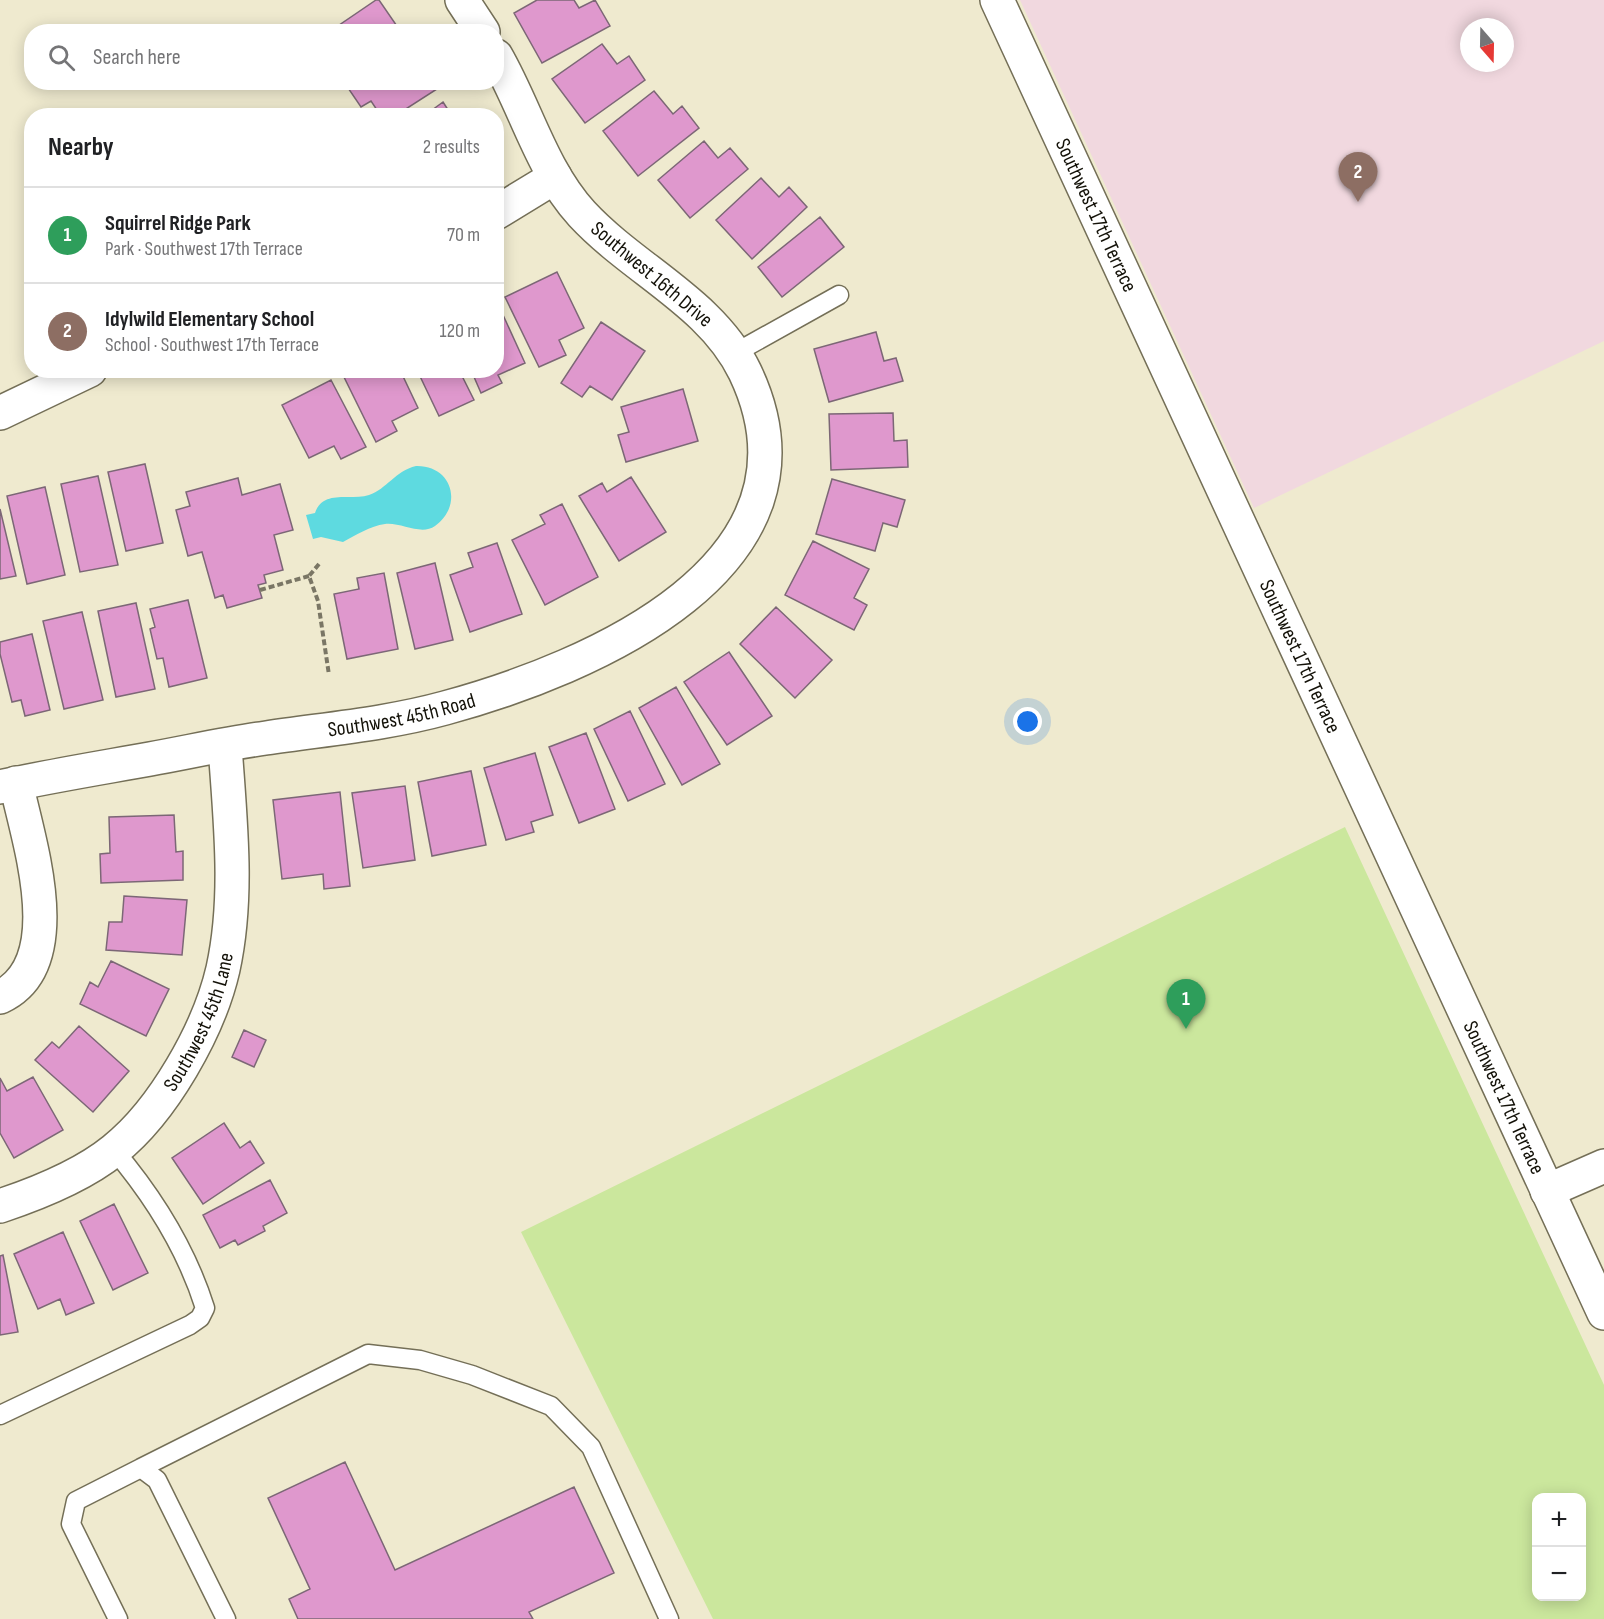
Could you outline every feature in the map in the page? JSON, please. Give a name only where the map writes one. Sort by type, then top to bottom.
[{"type":"street","points":[[462,0],[478,24]]},
{"type":"street","name":"Southwest 17th Terrace","points":[[997,0],[1604,1313]]},
{"type":"street","name":"Southwest 16th Drive","points":[[504,72],[555,177],[581,213],[629,259],[693,306],[718,329],[746,374],[756,402],[765,463],[757,502],[741,537]]},
{"type":"street","points":[[504,208],[555,177]]},
{"type":"street","points":[[0,413],[73,378]]},
{"type":"street","name":"Southwest 45th Road","points":[[0,997],[22,979],[33,960],[40,934],[40,902],[8,785],[442,709],[521,685],[588,656],[647,624],[689,595],[719,567],[741,537]]},
{"type":"street","name":"Southwest 45th Lane","points":[[0,1206],[63,1181],[114,1150],[149,1114],[194,1048],[210,1011],[223,968],[232,873],[225,746]]},
{"type":"street","points":[[1547,1191],[1604,1166]]},
{"type":"lane","points":[[735,353],[839,296]]},
{"type":"lane","points":[[0,1415],[190,1325],[200,1318],[205,1308],[167,1224],[141,1181],[114,1150]]},
{"type":"lane","points":[[118,1619],[71,1524],[76,1501],[368,1354],[430,1363],[472,1375],[550,1406],[591,1447],[669,1619]]},
{"type":"lane","points":[[141,1468],[158,1480],[226,1619]]},
{"type":"path","points":[[260,590],[309,576],[319,564]]},
{"type":"path","points":[[309,576],[318,601],[330,675]]},
{"type":"shaded area","points":[[1020,0],[1604,0],[1604,341],[1254,508]]},
{"type":"green space","points":[[1345,827],[1604,1385],[1604,1619],[713,1619],[521,1232]]},
{"type":"water","points":[[416,466],[428,467],[438,472],[450,488],[449,508],[435,526],[424,530],[385,524],[343,542],[321,537],[313,539],[306,515],[315,513],[324,501],[338,497],[369,495],[381,489],[402,472]]},
{"type":"building","points":[[379,0],[396,24],[341,24]]},
{"type":"building","points":[[537,0],[574,0],[579,8],[595,0],[610,26],[542,63],[514,13]]},
{"type":"building","points":[[602,44],[617,64],[629,56],[645,80],[585,123],[552,79]]},
{"type":"building","points":[[349,90],[435,90],[407,108],[376,108],[371,101],[361,107]]},
{"type":"building","points":[[654,91],[673,114],[682,106],[699,128],[638,176],[603,131]]},
{"type":"building","points":[[443,102],[447,108],[435,108]]},
{"type":"building","points":[[704,141],[718,158],[730,148],[748,169],[690,218],[658,180]]},
{"type":"building","points":[[761,178],[779,197],[789,187],[807,207],[752,259],[716,220]]},
{"type":"building","points":[[820,217],[844,247],[782,297],[758,267]]},
{"type":"building","points":[[557,272],[584,328],[559,340],[566,355],[539,367],[505,297]]},
{"type":"building","points":[[504,317],[525,363],[504,372]]},
{"type":"building","points":[[601,322],[645,351],[612,400],[590,386],[582,397],[561,383]]},
{"type":"building","points":[[876,332],[884,361],[896,358],[903,381],[829,402],[814,349]]},
{"type":"building","points":[[344,378],[404,378],[418,408],[392,421],[397,431],[376,442]]},
{"type":"building","points":[[421,378],[463,378],[474,400],[439,416]]},
{"type":"building","points":[[474,378],[500,378],[502,383],[481,393]]},
{"type":"building","points":[[331,380],[366,447],[341,459],[334,446],[309,458],[282,405]]},
{"type":"building","points":[[683,389],[698,441],[626,462],[618,435],[629,432],[621,407]]},
{"type":"building","points":[[893,413],[894,441],[907,440],[908,467],[831,470],[829,414]]},
{"type":"building","points":[[145,464],[163,543],[126,551],[108,472]]},
{"type":"building","points":[[98,476],[118,565],[80,572],[61,484]]},
{"type":"building","points":[[631,477],[666,532],[619,561],[579,496],[602,483],[607,492]]},
{"type":"building","points":[[238,478],[242,495],[280,484],[293,530],[274,535],[283,570],[264,575],[266,583],[258,585],[262,598],[227,608],[223,595],[215,598],[202,552],[188,556],[176,510],[190,506],[186,492]]},
{"type":"building","points":[[832,479],[905,500],[897,527],[883,523],[875,551],[816,534]]},
{"type":"building","points":[[45,487],[65,575],[27,584],[7,496]]},
{"type":"building","points":[[562,504],[598,577],[545,605],[512,540],[545,524],[540,515]]},
{"type":"building","points":[[0,509],[16,576],[0,579]]},
{"type":"building","points":[[813,541],[869,569],[854,598],[867,605],[854,630],[785,595]]},
{"type":"building","points":[[497,543],[522,614],[470,632],[450,575],[473,567],[468,553]]},
{"type":"building","points":[[435,563],[453,640],[415,649],[397,573]]},
{"type":"building","points":[[384,573],[398,649],[347,659],[334,594],[359,589],[357,578]]},
{"type":"building","points":[[188,600],[207,678],[169,687],[163,658],[157,659],[150,629],[155,627],[150,609]]},
{"type":"building","points":[[136,603],[155,689],[116,697],[98,611]]},
{"type":"building","points":[[776,607],[832,660],[795,698],[740,644]]},
{"type":"building","points":[[82,612],[103,700],[64,709],[43,621]]},
{"type":"building","points":[[32,634],[50,710],[25,716],[21,700],[12,702],[0,654],[0,642]]},
{"type":"building","points":[[729,652],[772,716],[727,745],[684,682]]},
{"type":"building","points":[[676,687],[720,764],[682,785],[639,708]]},
{"type":"building","points":[[630,711],[665,784],[628,801],[594,729]]},
{"type":"building","points":[[586,733],[615,809],[579,823],[549,747]]},
{"type":"building","points":[[535,753],[553,815],[531,822],[534,832],[506,840],[484,768]]},
{"type":"building","points":[[471,771],[486,845],[432,856],[418,782]]},
{"type":"building","points":[[405,786],[415,860],[363,868],[352,793]]},
{"type":"building","points":[[340,792],[350,886],[324,889],[323,874],[282,879],[273,800]]},
{"type":"building","points":[[174,815],[176,852],[183,851],[183,880],[101,883],[100,854],[110,853],[109,817]]},
{"type":"building","points":[[124,896],[187,900],[182,955],[106,950],[109,922],[122,922]]},
{"type":"building","points":[[111,961],[169,989],[146,1036],[80,1004],[90,982],[98,987]]},
{"type":"building","points":[[79,1026],[129,1071],[93,1112],[35,1060],[52,1042],[59,1048]]},
{"type":"building","points":[[244,1030],[266,1040],[254,1067],[232,1057]]},
{"type":"building","points":[[33,1077],[63,1130],[14,1158],[0,1133],[0,1078],[7,1091]]},
{"type":"building","points":[[224,1123],[240,1148],[250,1141],[264,1163],[203,1204],[172,1158]]},
{"type":"building","points":[[270,1180],[287,1213],[263,1226],[265,1231],[238,1245],[235,1240],[220,1248],[203,1215]]},
{"type":"building","points":[[114,1204],[148,1273],[113,1290],[80,1221]]},
{"type":"building","points":[[63,1232],[94,1303],[66,1315],[60,1299],[38,1309],[14,1254]]},
{"type":"building","points":[[3,1255],[18,1332],[0,1335],[0,1256]]},
{"type":"building","points":[[345,1462],[395,1570],[574,1487],[614,1573],[529,1612],[533,1619],[298,1619],[289,1599],[310,1589],[268,1498]]},
{"type":"place","name":"Idylwild Elementary School","points":[[1358,202]]},
{"type":"place","name":"Squirrel Ridge Park","points":[[1186,1029]]}]
